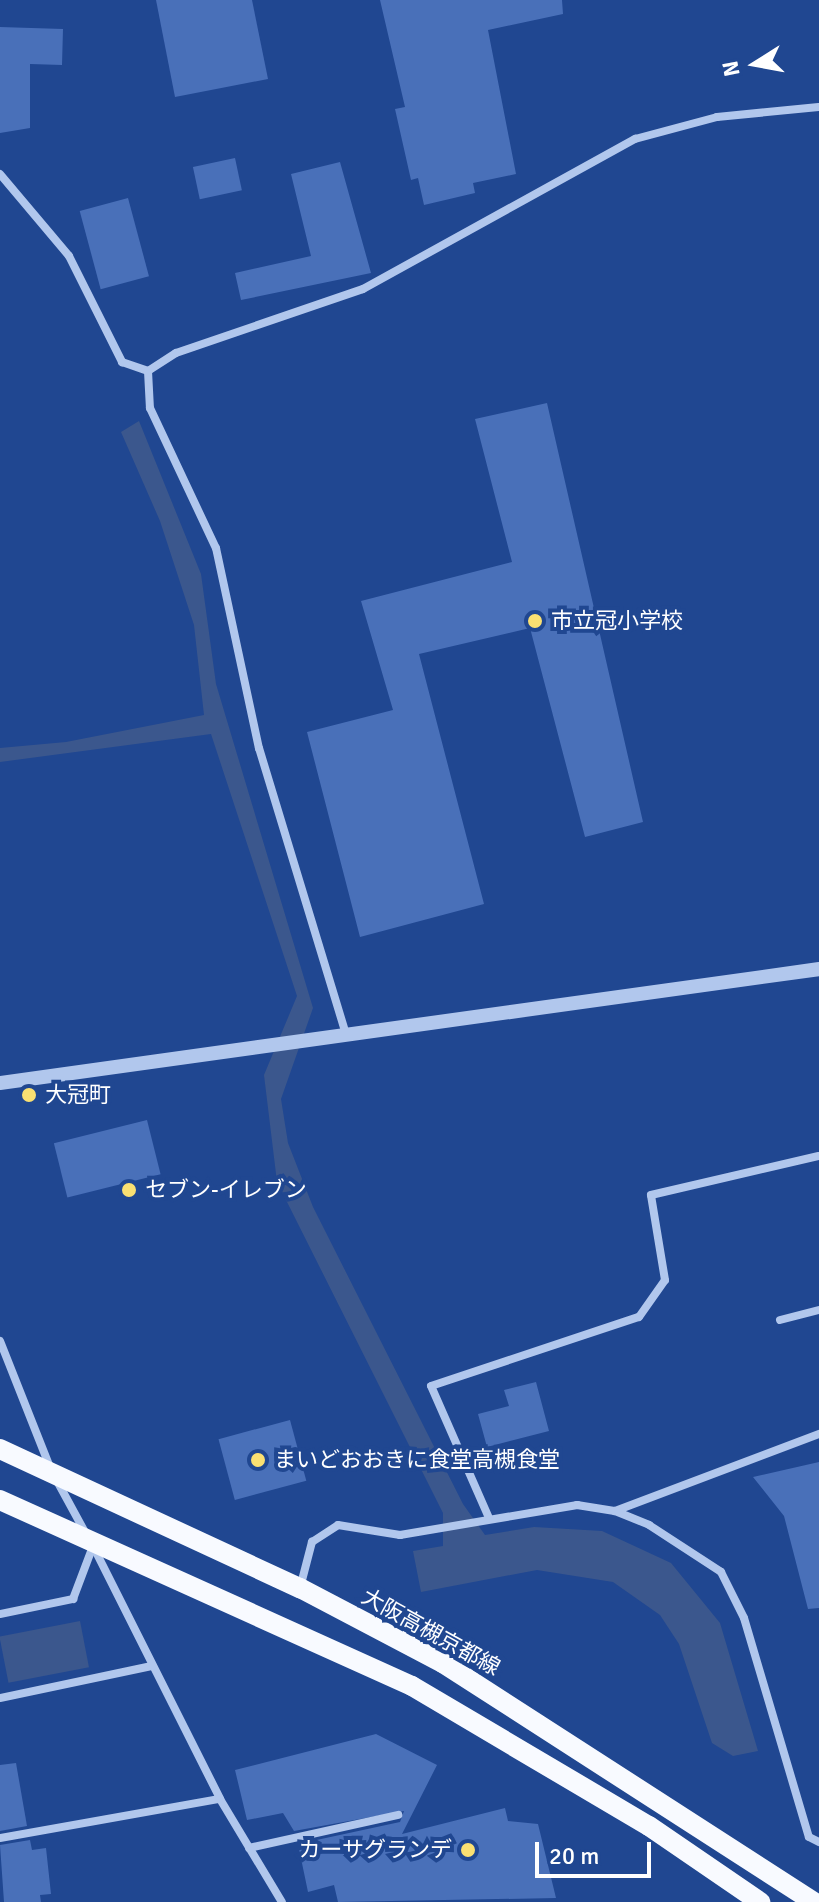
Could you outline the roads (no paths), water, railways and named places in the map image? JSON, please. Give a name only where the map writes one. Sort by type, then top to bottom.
[{"type":"main road","name":"大阪高槻京都線","points":[[0,1449],[300,1588],[443,1663],[814,1902]]},
{"type":"main road","points":[[0,1500],[93,1545],[412,1686],[649,1826],[760,1902]]},
{"type":"street","points":[[148,371],[176,353],[363,289],[635,139],[717,117],[819,107]]},
{"type":"street","points":[[0,174],[69,256],[122,362],[148,371]]},
{"type":"street","points":[[148,371],[150,408],[216,548],[259,748],[346,1034]]},
{"type":"street","points":[[0,1083],[819,969]]},
{"type":"street","points":[[485,1519],[431,1386],[639,1317],[665,1280],[651,1195],[819,1156]]},
{"type":"street","points":[[780,1320],[819,1310]]},
{"type":"street","points":[[0,1341],[53,1475],[93,1545],[220,1799],[282,1902]]},
{"type":"street","points":[[615,1511],[819,1434]]},
{"type":"street","points":[[300,1588],[312,1542],[330,1527],[400,1535],[555,1506],[615,1511],[721,1572],[744,1618],[809,1837],[819,1842]]},
{"type":"street","points":[[0,1614],[73,1599],[93,1545]]},
{"type":"street","points":[[0,1698],[152,1666]]},
{"type":"street","points":[[0,1838],[220,1799]]},
{"type":"street","points":[[249,1848],[398,1815]]},
{"type":"water","points":[[139,421],[201,574],[216,684],[313,1008],[281,1099],[288,1143],[313,1207],[463,1504],[485,1535],[534,1527],[602,1531],[671,1563],[720,1623],[758,1751],[733,1756],[712,1743],[679,1644],[660,1615],[613,1582],[537,1570],[421,1592],[413,1551],[443,1546],[443,1513],[277,1182],[264,1075],[297,996],[211,734],[0,762],[0,748],[66,742],[204,715],[194,625],[160,521],[121,432]]},
{"type":"water","points":[[80,1621],[89,1667],[8,1683],[0,1637]]},
{"type":"place","name":"市立冠小学校","points":[[535,621]]},
{"type":"place","name":"大冠町","points":[[29,1095]]},
{"type":"place","name":"セブン-イレブン","points":[[129,1190]]},
{"type":"place","name":"まいどおおきに食堂高槻食堂","points":[[258,1460]]},
{"type":"place","name":"カーサグランデ","points":[[468,1850]]}]
